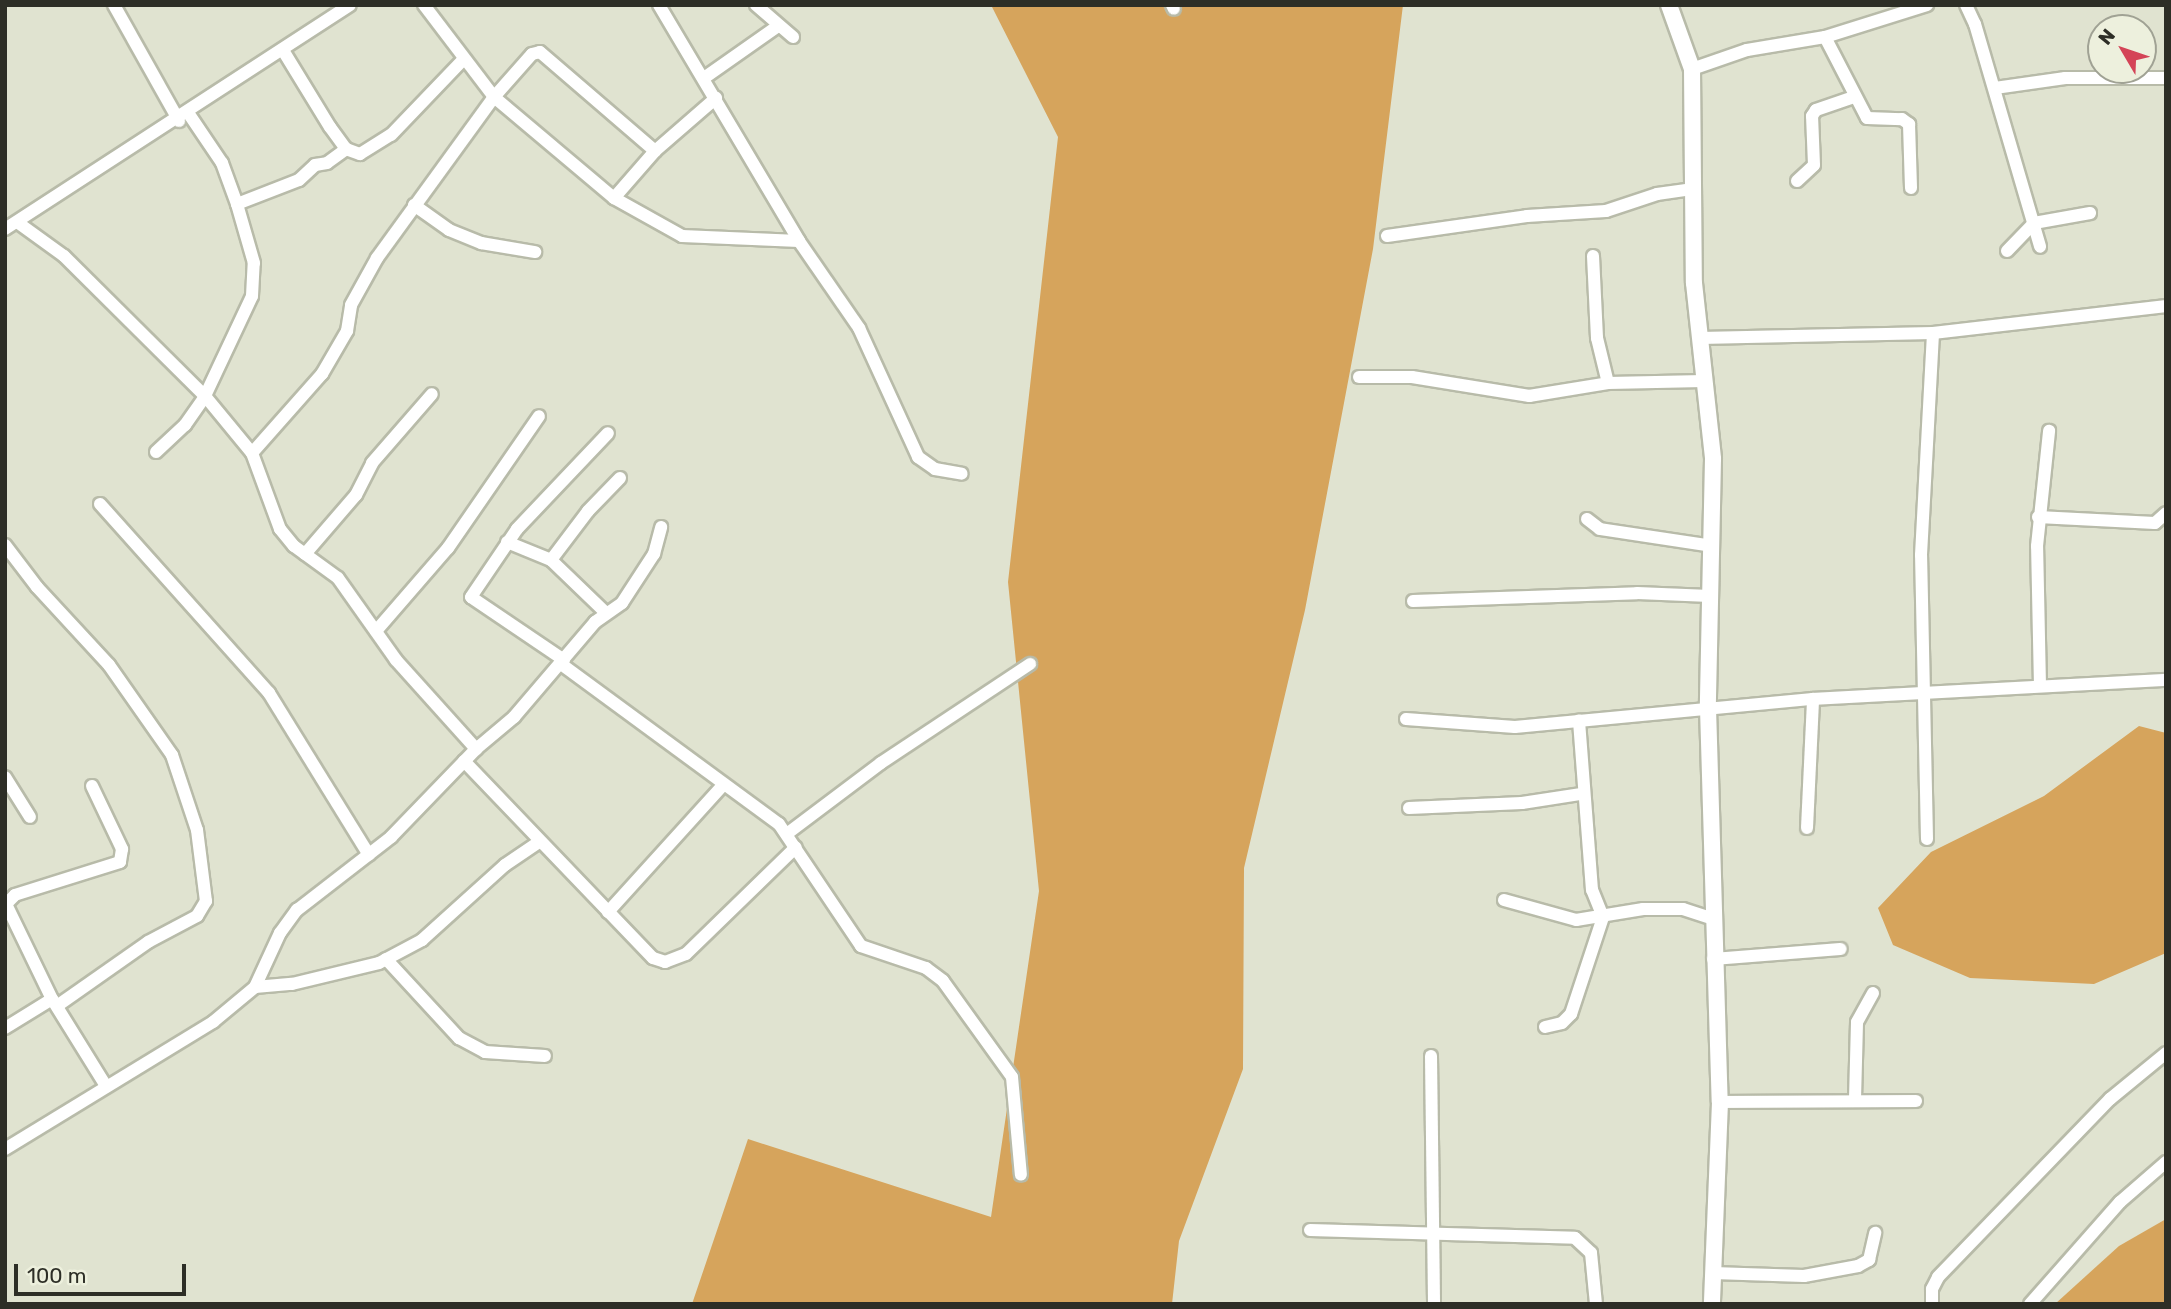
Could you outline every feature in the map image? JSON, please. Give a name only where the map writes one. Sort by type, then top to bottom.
[{"type":"street","points":[[114,5],[184,117],[222,163],[254,263],[252,296],[205,396],[185,425],[156,452]]},
{"type":"street","points":[[350,5],[284,52],[11,226],[64,256],[205,396],[252,453],[280,529],[305,554],[338,578],[396,660],[475,749]]},
{"type":"street","points":[[424,5],[494,97],[614,198],[682,236],[799,241]]},
{"type":"street","points":[[659,5],[705,78],[799,241],[859,328],[918,457],[935,469],[962,474]]},
{"type":"street","points":[[756,5],[793,37]]},
{"type":"street","points":[[1669,5],[1692,69],[1692,189],[1700,338],[1713,459],[1708,708],[1711,918],[1720,1102],[1712,1304]]},
{"type":"street","points":[[1692,69],[1747,50],[1825,37],[1927,5]]},
{"type":"street","points":[[1966,5],[1995,88],[2040,247]]},
{"type":"street","points":[[705,78],[778,26]]},
{"type":"street","points":[[1825,37],[1867,118],[1902,119],[1909,124],[1911,188]]},
{"type":"street","points":[[284,52],[346,149],[360,154],[370,151],[464,59]]},
{"type":"street","points":[[252,453],[322,374],[346,331],[361,286],[414,205],[494,97],[532,54],[540,52],[654,151]]},
{"type":"street","points":[[1995,88],[2065,78],[2166,78]]},
{"type":"street","points":[[1797,181],[1814,165],[1812,116],[1816,110],[1854,97]]},
{"type":"street","points":[[614,198],[654,151],[716,98]]},
{"type":"street","points":[[237,204],[299,180],[315,164],[327,163],[346,149]]},
{"type":"street","points":[[1387,236],[1527,216],[1606,211],[1657,194],[1692,189]]},
{"type":"street","points":[[414,205],[449,230],[481,243],[535,252]]},
{"type":"street","points":[[2007,251],[2034,223],[2090,213]]},
{"type":"street","points":[[1593,256],[1597,338],[1608,383]]},
{"type":"street","points":[[1700,338],[1933,333],[2166,306]]},
{"type":"street","points":[[1927,839],[1921,555],[1933,333]]},
{"type":"street","points":[[1359,377],[1412,377],[1516,396],[1608,383],[1704,382]]},
{"type":"street","points":[[305,554],[356,495],[372,463],[432,394]]},
{"type":"street","points":[[376,631],[449,548],[540,416]]},
{"type":"street","points":[[2040,687],[2038,517],[2049,431]]},
{"type":"street","points":[[608,433],[507,542],[471,597],[562,662],[788,833],[853,940],[870,951],[933,973],[1005,1062],[1016,1095],[1021,1175]]},
{"type":"street","points":[[551,560],[587,511],[620,478]]},
{"type":"street","points":[[100,504],[270,693],[369,855]]},
{"type":"street","points":[[2038,517],[2155,523],[2166,513]]},
{"type":"street","points":[[1587,519],[1600,529],[1712,546]]},
{"type":"street","points":[[5,1149],[213,1022],[255,987],[286,922],[369,855],[475,749],[514,717],[606,613],[622,603],[649,561],[661,527]]},
{"type":"street","points":[[507,542],[551,560],[606,613]]},
{"type":"street","points":[[5,545],[37,587],[109,665],[172,755],[197,830],[206,901],[197,916],[148,942],[54,1002],[5,1028]]},
{"type":"street","points":[[1413,601],[1624,594],[1710,596]]},
{"type":"street","points":[[788,833],[881,763],[1030,664]]},
{"type":"street","points":[[1406,719],[1502,727],[1922,691],[2166,680]]},
{"type":"street","points":[[1807,828],[1812,699]]},
{"type":"street","points":[[1545,1027],[1562,1023],[1571,1014],[1603,917],[1592,890],[1581,794],[1578,720]]},
{"type":"street","points":[[464,761],[653,958],[676,961],[796,847]]},
{"type":"street","points":[[5,777],[30,817]]},
{"type":"street","points":[[608,912],[723,785]]},
{"type":"street","points":[[92,786],[122,849],[120,862],[15,895],[6,904],[54,1002],[106,1086]]},
{"type":"street","points":[[1409,808],[1510,804],[1581,794]]},
{"type":"street","points":[[255,987],[304,981],[386,959],[422,940],[505,865],[539,842]]},
{"type":"street","points":[[1504,900],[1576,920],[1643,909],[1683,909],[1711,918]]},
{"type":"street","points":[[1713,959],[1841,948]]},
{"type":"street","points":[[386,959],[459,1038],[485,1052],[545,1056]]},
{"type":"street","points":[[1855,1099],[1857,1022],[1873,993]]},
{"type":"street","points":[[1932,1304],[1932,1289],[1938,1278],[2110,1099],[2166,1053]]},
{"type":"street","points":[[1431,1056],[1429,1139],[1434,1304]]},
{"type":"street","points":[[1720,1102],[1855,1099],[1916,1101]]},
{"type":"street","points":[[2030,1304],[2120,1202],[2166,1162]]},
{"type":"street","points":[[1310,1230],[1575,1238],[1591,1253],[1596,1304]]},
{"type":"street","points":[[1713,1273],[1804,1276],[1858,1266],[1870,1260],[1875,1233]]},
{"type":"shaded area","points":[[991,5],[1403,5],[1373,249],[1305,610],[1244,868],[1243,1069],[1179,1241],[1172,1304],[692,1304],[748,1139],[991,1217],[1039,891],[1008,582],[1058,137]]},
{"type":"shaded area","points":[[2139,726],[2166,733],[2166,953],[2094,984],[1970,978],[1893,945],[1878,908],[1931,852],[2044,796]]},
{"type":"shaded area","points":[[2166,1219],[2166,1304],[2055,1304],[2119,1246]]}]
